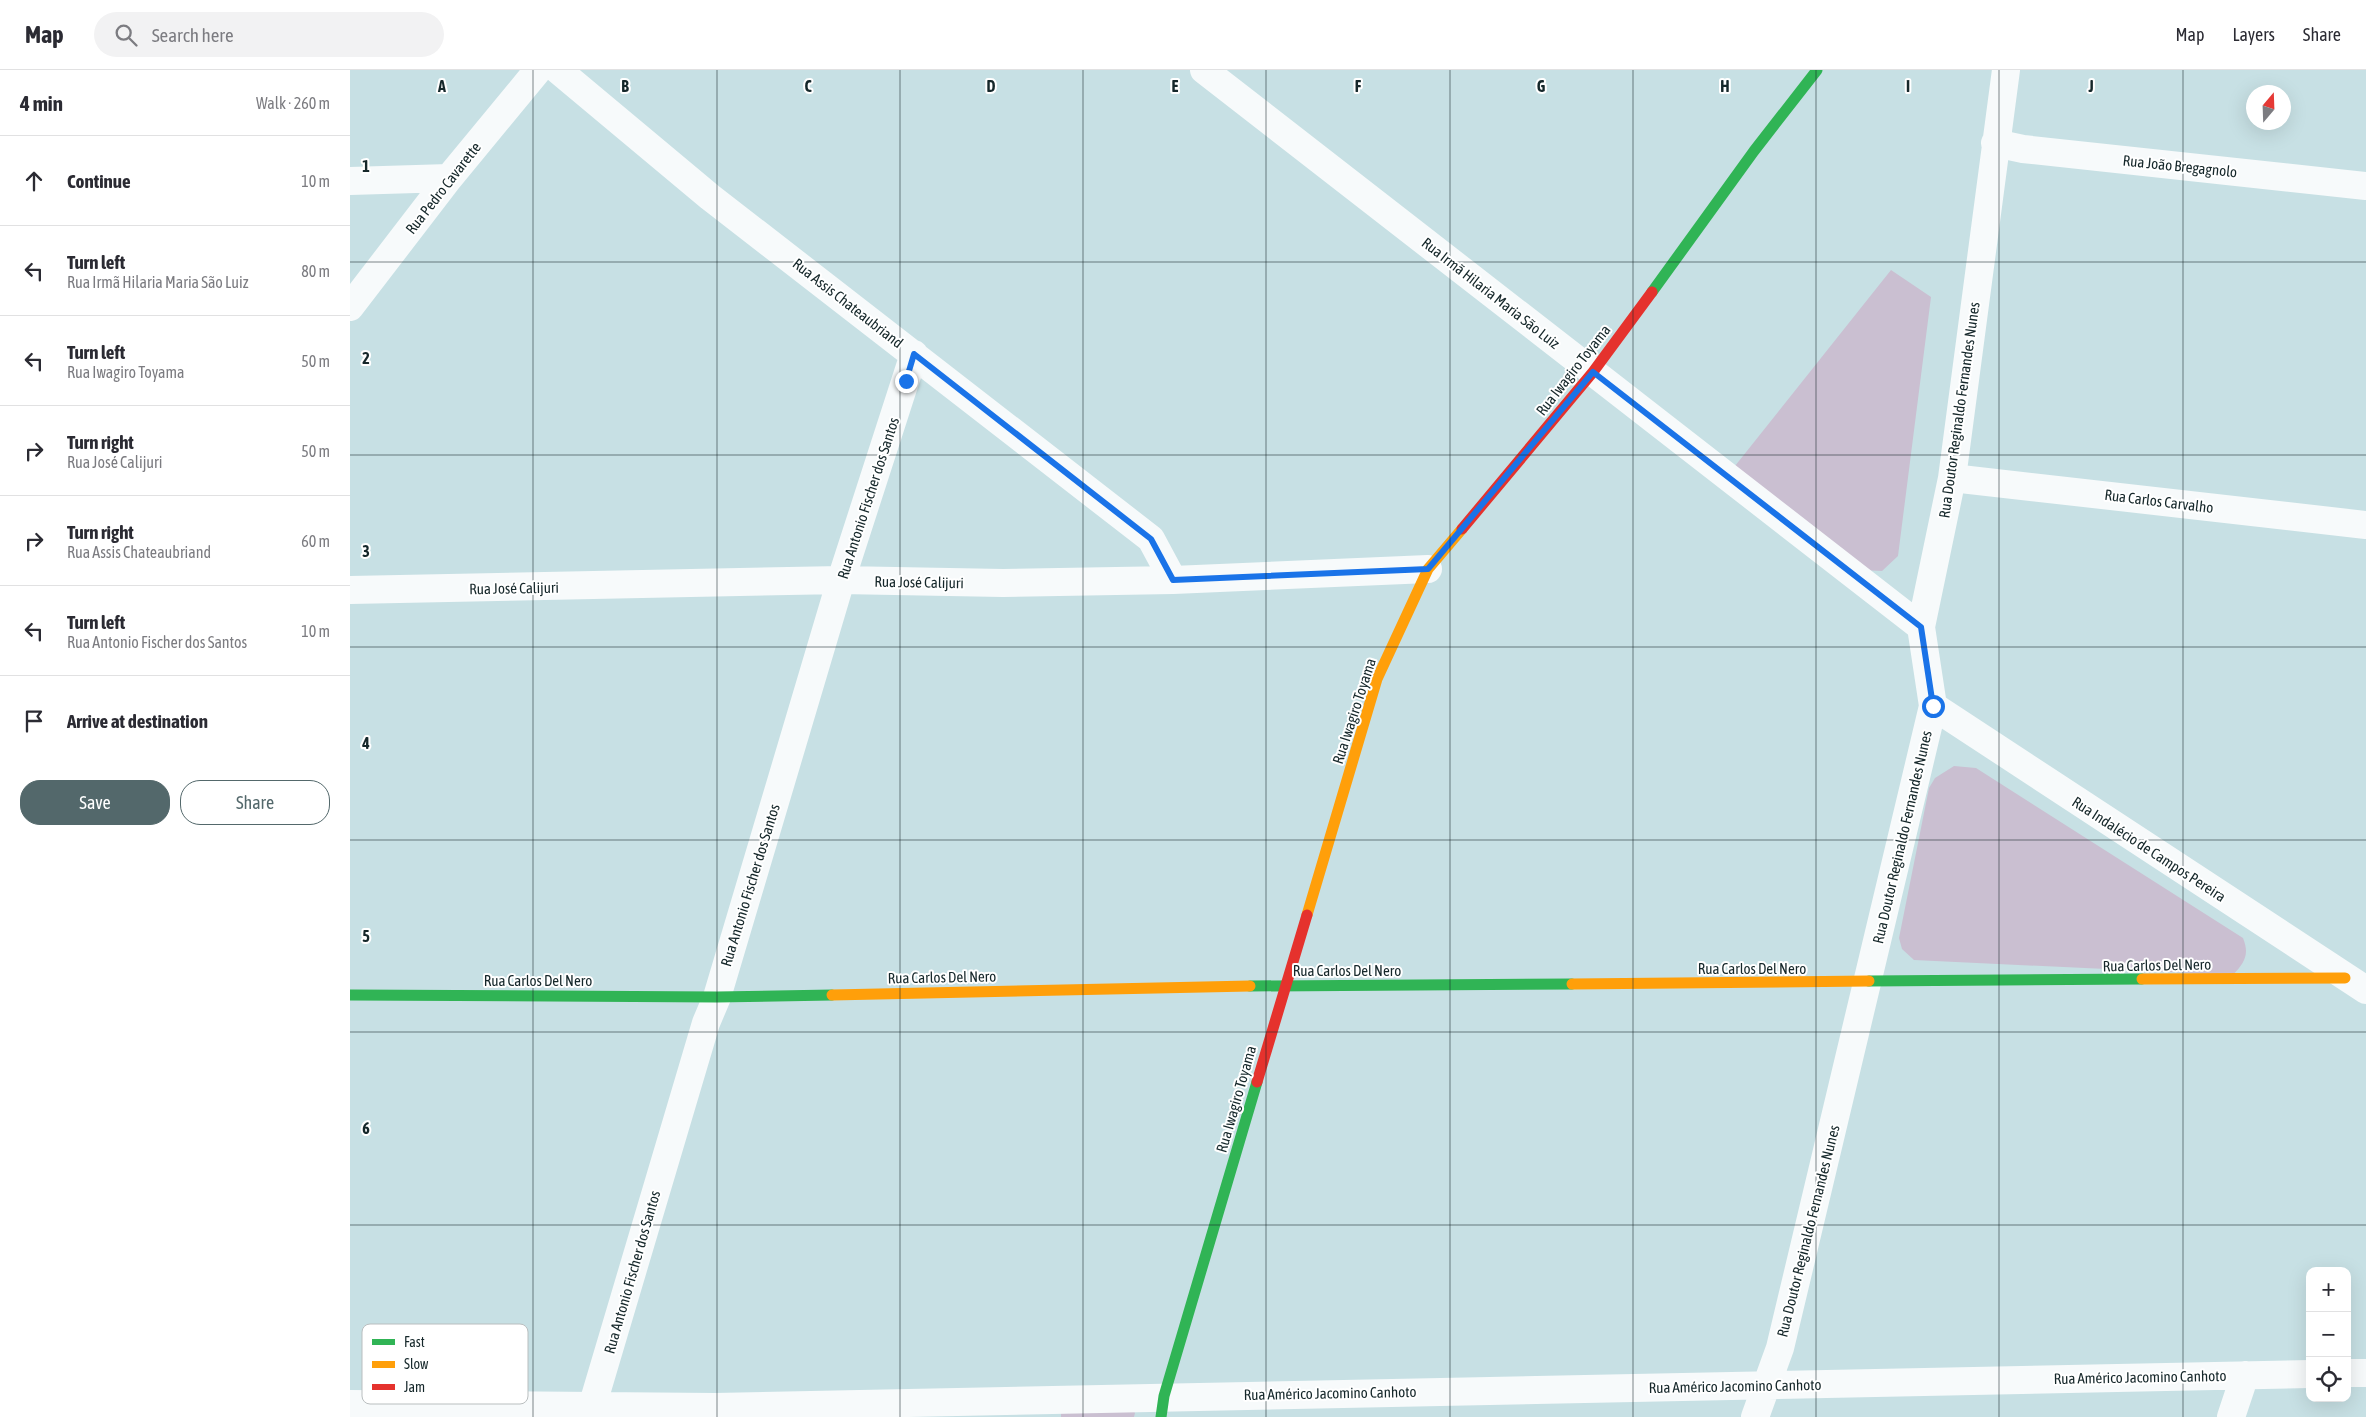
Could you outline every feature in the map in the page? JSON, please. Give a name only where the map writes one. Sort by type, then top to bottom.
[{"type":"street","name":"Rua Pedro Cavarette","points":[[350,307],[450,178],[538,70]]},
{"type":"street","name":"Rua Assis Chateaubriand","points":[[558,70],[710,197],[1151,539],[1173,580]]},
{"type":"street","name":"Rua Irmã Hilaria Maria São Luiz","points":[[1204,70],[1921,627]]},
{"type":"street","name":"Rua Iwagiro Toyama","points":[[1163,1407],[1285,986],[1377,679],[1428,569],[1593,372],[1754,150],[1816,70]]},
{"type":"street","name":"Rua Doutor Reginaldo Fernandes Nunes","points":[[1755,1417],[1780,1348],[1933,706],[1921,627],[1952,478],[2006,70]]},
{"type":"street","name":"Rua João Bregagnolo","points":[[1995,143],[2023,149],[2366,186]]},
{"type":"street","points":[[350,181],[450,178]]},
{"type":"street","name":"Rua Antonio Fischer dos Santos","points":[[592,1411],[703,1033],[717,997],[841,580],[914,354]]},
{"type":"street","name":"Rua Carlos Carvalho","points":[[1952,478],[2366,525]]},
{"type":"street","name":"Rua José Calijuri","points":[[350,590],[841,580],[1003,583],[1173,580],[1428,569]]},
{"type":"street","name":"Rua Indalécio de Campos Pereira","points":[[1933,706],[2356,984]]},
{"type":"street","name":"Rua Carlos Del Nero","points":[[350,995],[717,997],[1285,986],[1868,983],[2356,984]]},
{"type":"street","points":[[2351,1373],[2366,1373]]},
{"type":"street","name":"Rua Américo Jacomino Canhoto","points":[[350,1404],[592,1411],[716,1406],[986,1401],[1163,1407],[1767,1385],[2306,1374]]},
{"type":"street","points":[[2231,1417],[2245,1375]]},
{"type":"street","points":[[986,1401],[1008,1417]]},
{"type":"shaded area","points":[[1891,270],[1931,297],[1898,556],[1882,571],[1860,570],[1731,471]]},
{"type":"shaded area","points":[[1954,766],[1976,768],[2243,938],[2246,954],[2240,967],[2233,975],[1914,960],[1902,949],[1899,938],[1929,788],[1935,778]]},
{"type":"shaded area","points":[[1131,1406],[1135,1413],[1134,1417],[1061,1417],[1061,1413]]},
{"type":"traffic: fast","points":[[1652,292],[1754,151],[1817,70]]},
{"type":"traffic: fast","points":[[1869,981],[2142,979]]},
{"type":"traffic: fast","points":[[1250,986],[1572,984]]},
{"type":"traffic: fast","points":[[350,995],[717,997],[832,995]]},
{"type":"traffic: fast","points":[[1161,1417],[1164,1396],[1257,1082]]},
{"type":"traffic: slow","points":[[1307,915],[1377,679],[1428,569],[1462,529]]},
{"type":"traffic: slow","points":[[2142,979],[2345,978]]},
{"type":"traffic: slow","points":[[1572,984],[1869,981]]},
{"type":"traffic: slow","points":[[832,995],[1250,986]]},
{"type":"traffic: jam","points":[[1462,529],[1593,372],[1652,292]]},
{"type":"traffic: jam","points":[[1257,1082],[1307,915]]},
{"type":"route","points":[[906,381],[914,354],[1151,539],[1173,580],[1428,569],[1593,372],[1921,627],[1933,706]]}]
